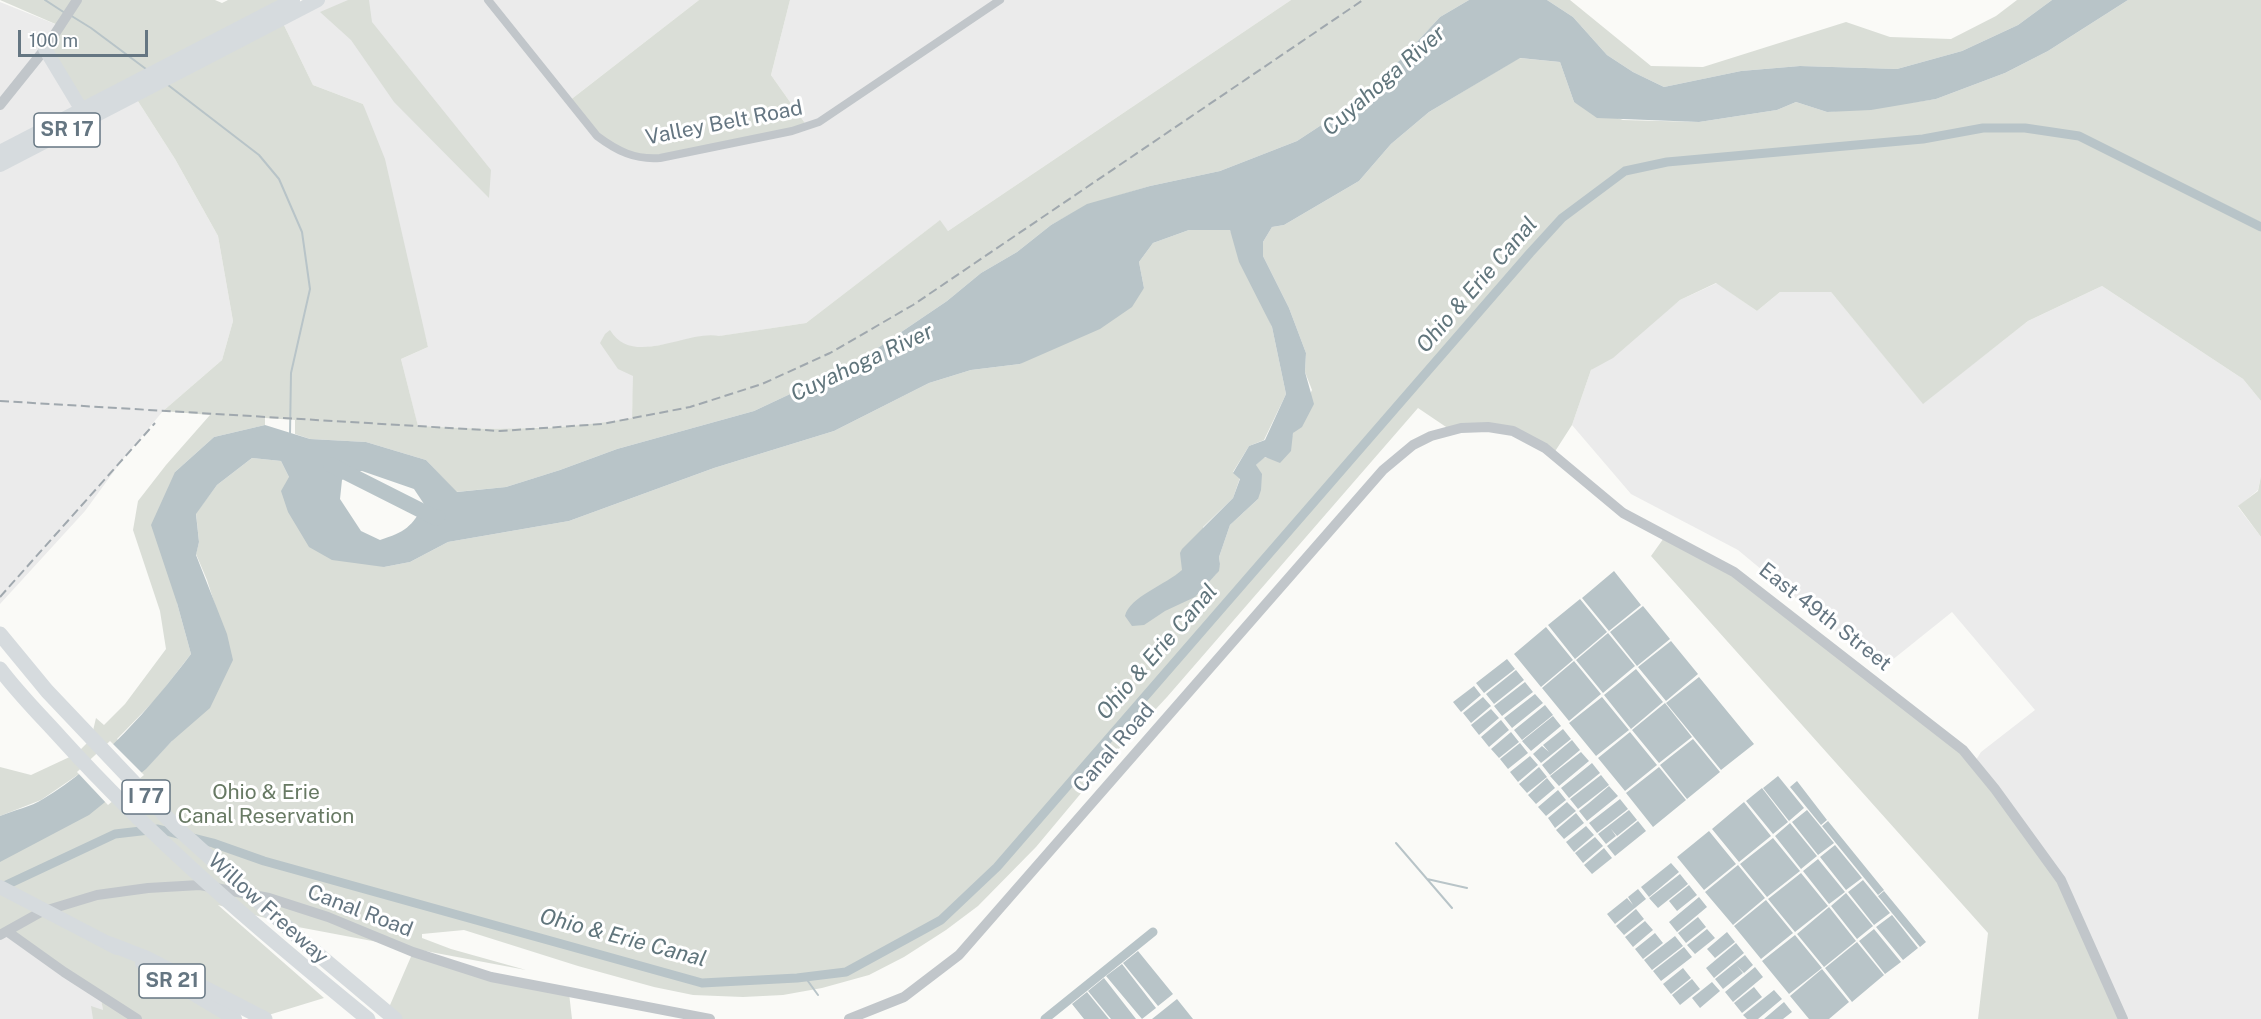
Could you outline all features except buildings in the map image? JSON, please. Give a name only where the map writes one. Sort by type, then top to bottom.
[{"type":"highway","name":"Willow Freeway","points":[[0,634],[47,691],[176,827],[307,945],[395,1019]]},
{"type":"highway","name":"Willow Freeway","points":[[0,669],[103,783],[168,847],[270,938],[368,1019]]},
{"type":"highway","points":[[110,944],[146,958],[265,1019]]},
{"type":"main road","name":"SR 17","points":[[220,44],[293,0]]},
{"type":"main road","name":"SR 17","points":[[0,152],[129,92],[220,44],[318,0]]},
{"type":"main road","points":[[45,49],[84,114]]},
{"type":"main road","name":"SR 17","points":[[0,165],[84,114]]},
{"type":"main road","name":"SR 21","points":[[0,887],[80,927],[235,1019]]},
{"type":"street","name":"Valley Belt Road","points":[[488,0],[597,136],[614,150],[645,159],[792,132],[819,122],[1000,0]]},
{"type":"street","points":[[0,105],[45,49],[75,3]]},
{"type":"street","name":"East 49th Street","points":[[1383,470],[1413,445],[1431,436],[1461,428],[1488,427],[1513,431],[1545,448],[1623,513],[1734,572],[1964,750],[2061,880],[2123,1019]]},
{"type":"street","name":"Canal Road","points":[[849,1019],[904,998],[959,955],[1383,470]]},
{"type":"street","name":"Canal Road","points":[[4,934],[42,912],[97,895],[148,888],[200,885],[268,898],[328,917],[413,952],[491,977],[710,1019]]},
{"type":"street","points":[[4,934],[137,1019]]},
{"type":"shaded area","points":[[318,0],[699,0],[569,101],[807,126],[771,75],[790,0],[1291,0],[948,231],[939,221],[806,323],[635,349],[632,418],[602,424],[510,429],[418,427],[401,359],[428,347],[363,104],[313,85],[281,19]]},
{"type":"shaded area","points":[[0,2],[60,26],[134,95],[175,159],[218,236],[233,321],[222,360],[163,411],[123,459],[85,511],[0,604]]},
{"type":"shaded area","points":[[1717,283],[1757,311],[1780,292],[1831,292],[1923,403],[2028,321],[2102,286],[2243,379],[2261,401],[2261,476],[2258,490],[2238,507],[2261,537],[2261,1019],[2123,1019],[1974,763],[1981,752],[2035,710],[1952,612],[1881,669],[1738,550],[1631,494],[1572,425],[1591,370],[1680,300]]},
{"type":"shaded area","points":[[8,932],[100,994],[105,1019],[0,1019],[0,935]]},
{"type":"green space","name":"Ohio & Erie Canal Reservation","points":[[0,0],[215,0],[222,3],[228,0],[293,0],[281,19],[313,85],[363,104],[385,159],[428,347],[401,359],[418,426],[498,429],[579,425],[632,418],[633,376],[618,369],[600,343],[610,330],[620,341],[632,346],[646,347],[691,338],[806,323],[940,220],[948,231],[1291,0],[1469,0],[1440,17],[1355,103],[1297,141],[1220,171],[1150,186],[1087,205],[1051,225],[1017,252],[981,273],[947,301],[854,364],[754,411],[617,449],[506,487],[456,492],[426,460],[366,442],[310,439],[295,434],[295,420],[265,418],[265,425],[214,437],[175,472],[177,603],[191,654],[156,699],[117,739],[146,768],[172,741],[215,605],[196,554],[199,542],[196,513],[217,485],[252,458],[281,461],[289,477],[384,567],[410,562],[448,542],[569,521],[714,468],[834,431],[929,383],[971,370],[1020,364],[1144,288],[1139,262],[1153,243],[1189,230],[1230,230],[1272,327],[1286,394],[1264,440],[1249,446],[1233,472],[1240,478],[1233,498],[1203,527],[1204,584],[1216,574],[1230,525],[1258,499],[1256,465],[1264,457],[1273,459],[1290,443],[1312,390],[1305,372],[1306,353],[1289,308],[1263,256],[1263,242],[1272,227],[1284,225],[1359,181],[1391,144],[1429,112],[1519,58],[1560,62],[1574,102],[1623,120],[1699,122],[1777,110],[1796,102],[1827,112],[1936,99],[2005,73],[2048,51],[2128,0],[2261,0],[2261,401],[2243,379],[2102,286],[2028,321],[1923,404],[1831,292],[1780,292],[1757,311],[1716,283],[1680,300],[1613,358],[1591,370],[1572,425],[1554,453],[1513,431],[1452,431],[1418,408],[1167,697],[1113,755],[1036,847],[978,906],[904,957],[869,975],[822,988],[783,995],[743,997],[693,995],[578,966],[464,930],[422,934],[422,938],[451,949],[526,970],[298,927],[218,905],[324,998],[262,1017],[146,958],[235,1019],[93,1019],[91,1006],[103,1010],[100,994],[8,932],[0,935],[0,857],[79,774],[41,800],[0,816],[0,767],[31,775],[76,754],[91,739],[96,718],[104,725],[125,704],[166,649],[160,611],[133,530],[138,501],[210,415],[163,411],[222,360],[233,321],[218,236],[175,159],[134,95],[81,109],[45,49],[60,26]]},
{"type":"green space","points":[[348,0],[369,0],[372,22],[491,170],[489,198],[394,102],[351,40],[320,12]]},
{"type":"green space","points":[[699,0],[790,0],[771,75],[807,126],[660,158],[614,150],[569,101]]},
{"type":"green space","points":[[1547,0],[1570,0],[1651,66],[1703,67],[1846,22],[1890,37],[1951,39],[1996,16],[2017,0],[2052,0],[2018,25],[1962,51],[1897,69],[1800,66],[1741,71],[1664,87],[1633,72],[1607,55],[1573,17]]},
{"type":"green space","points":[[2261,476],[2261,537],[2238,506],[2258,491]]},
{"type":"green space","points":[[1666,535],[1734,572],[1963,750],[2061,880],[2123,1019],[1978,1019],[1988,933],[1651,556]]},
{"type":"green space","points":[[413,952],[569,993],[572,1019],[395,1019],[387,1012]]},
{"type":"water","points":[[1469,0],[1547,0],[1573,17],[1607,55],[1633,72],[1664,87],[1741,71],[1800,66],[1897,69],[1962,51],[2018,25],[2052,0],[2128,0],[2048,51],[2005,73],[1936,99],[1871,110],[1827,112],[1796,102],[1777,110],[1699,122],[1597,118],[1574,102],[1560,62],[1520,58],[1429,112],[1391,144],[1359,181],[1284,225],[1272,227],[1263,242],[1263,256],[1289,308],[1306,353],[1305,372],[1314,404],[1302,427],[1293,433],[1291,451],[1280,463],[1265,457],[1256,465],[1262,474],[1258,499],[1230,525],[1219,557],[1219,571],[1195,597],[1165,611],[1144,625],[1132,626],[1125,616],[1128,609],[1141,597],[1182,570],[1180,553],[1182,549],[1233,498],[1240,479],[1233,473],[1249,446],[1265,440],[1286,394],[1272,327],[1239,262],[1230,230],[1189,230],[1153,243],[1139,262],[1144,288],[1132,307],[1100,329],[1020,364],[971,370],[929,383],[834,431],[714,468],[569,521],[448,542],[410,562],[384,567],[332,560],[309,547],[288,512],[281,491],[289,477],[281,461],[252,458],[217,485],[196,514],[199,542],[196,555],[227,634],[233,660],[210,708],[172,741],[146,769],[89,815],[0,862],[0,816],[38,802],[85,769],[124,734],[191,654],[151,525],[175,472],[214,437],[265,425],[310,439],[366,442],[426,460],[457,492],[506,487],[617,449],[754,411],[854,364],[947,301],[981,273],[1017,252],[1051,225],[1087,204],[1150,186],[1220,171],[1297,141],[1355,103],[1440,17]],"holes":[[[362,471],[414,489],[424,504],[416,518],[407,528],[380,540],[361,531],[340,499],[342,480],[351,473]]]},
{"type":"water","points":[[1614,571],[1641,605],[1609,631],[1582,598]]},
{"type":"water","points":[[1580,599],[1607,632],[1575,659],[1548,625]]},
{"type":"water","points":[[1643,606],[1670,639],[1637,666],[1610,632]]},
{"type":"water","points":[[1546,627],[1573,660],[1541,687],[1514,654]]},
{"type":"water","points":[[1608,633],[1635,666],[1603,693],[1576,660]]},
{"type":"water","points":[[1671,641],[1698,674],[1666,701],[1638,667]]},
{"type":"water","points":[[1507,659],[1515,669],[1484,693],[1476,683]]},
{"type":"water","points":[[1574,661],[1601,694],[1569,721],[1542,688]]},
{"type":"water","points":[[1636,669],[1663,702],[1631,729],[1604,695]]},
{"type":"water","points":[[1516,670],[1524,680],[1494,704],[1486,694]]},
{"type":"water","points":[[1699,677],[1754,744],[1721,770],[1666,703]]},
{"type":"water","points":[[1525,682],[1533,692],[1502,716],[1494,706]]},
{"type":"water","points":[[1474,686],[1481,695],[1461,712],[1453,702]]},
{"type":"water","points":[[1535,694],[1543,703],[1512,728],[1504,718]]},
{"type":"water","points":[[1483,697],[1491,706],[1471,723],[1463,713]]},
{"type":"water","points":[[1602,697],[1629,730],[1596,756],[1569,723]]},
{"type":"water","points":[[1665,703],[1692,737],[1659,763],[1632,730]]},
{"type":"water","points":[[1545,705],[1553,715],[1522,740],[1514,730]]},
{"type":"water","points":[[1491,709],[1499,718],[1479,735],[1471,725]]},
{"type":"water","points":[[1553,716],[1561,726],[1531,751],[1522,741]]},
{"type":"water","points":[[1501,720],[1509,730],[1489,747],[1481,737]]},
{"type":"water","points":[[1563,729],[1571,739],[1541,763],[1533,754],[1542,746],[1549,752],[1543,745]]},
{"type":"water","points":[[1511,732],[1519,742],[1499,758],[1491,749]]},
{"type":"water","points":[[1630,732],[1657,765],[1625,791],[1598,758]]},
{"type":"water","points":[[1693,739],[1720,772],[1687,799],[1660,765]]},
{"type":"water","points":[[1572,740],[1580,750],[1550,775],[1542,765]]},
{"type":"water","points":[[1520,743],[1528,753],[1508,769],[1500,759]]},
{"type":"water","points":[[1581,752],[1589,761],[1559,786],[1550,776]]},
{"type":"water","points":[[1530,756],[1538,765],[1518,782],[1510,772]]},
{"type":"water","points":[[1592,763],[1600,773],[1569,798],[1561,788]]},
{"type":"water","points":[[1539,767],[1547,777],[1527,793],[1519,784]]},
{"type":"water","points":[[1659,767],[1686,800],[1653,827],[1626,793]]},
{"type":"water","points":[[1601,775],[1609,785],[1578,809],[1570,799]]},
{"type":"water","points":[[1778,776],[1804,808],[1789,821],[1763,788]]},
{"type":"water","points":[[1547,778],[1555,788],[1536,804],[1528,795]]},
{"type":"water","points":[[1797,781],[1827,820],[1821,825],[1790,787]]},
{"type":"water","points":[[1609,786],[1618,796],[1587,821],[1579,811]]},
{"type":"water","points":[[1762,788],[1788,822],[1773,834],[1746,801]]},
{"type":"water","points":[[1558,790],[1566,800],[1546,816],[1538,807]]},
{"type":"water","points":[[1620,799],[1628,809],[1597,833],[1589,823]]},
{"type":"water","points":[[1567,802],[1576,811],[1555,828],[1548,818]]},
{"type":"water","points":[[1744,802],[1771,836],[1739,862],[1712,829]]},
{"type":"water","points":[[1629,810],[1637,820],[1617,836],[1611,829],[1616,836],[1606,844],[1598,834]]},
{"type":"water","points":[[1807,810],[1834,843],[1818,855],[1792,822]]},
{"type":"water","points":[[1576,813],[1584,823],[1564,839],[1556,830]]},
{"type":"water","points":[[1638,821],[1646,831],[1615,856],[1607,846]]},
{"type":"water","points":[[1828,821],[1884,890],[1878,895],[1822,826]]},
{"type":"water","points":[[1790,823],[1817,856],[1801,869],[1775,836]]},
{"type":"water","points":[[1586,826],[1594,835],[1574,852],[1566,842]]},
{"type":"water","points":[[1709,831],[1736,864],[1704,890],[1677,857]]},
{"type":"water","points":[[1595,837],[1603,846],[1583,863],[1575,853]]},
{"type":"water","points":[[1773,838],[1800,871],[1767,897],[1740,864]]},
{"type":"water","points":[[1835,845],[1862,878],[1846,890],[1820,857]]},
{"type":"water","points":[[1604,848],[1612,858],[1592,874],[1584,865]]},
{"type":"water","points":[[1818,859],[1845,892],[1829,904],[1803,871]]},
{"type":"water","points":[[1671,863],[1679,872],[1649,897],[1641,887]]},
{"type":"water","points":[[1738,865],[1765,898],[1733,925],[1705,892]]},
{"type":"water","points":[[1801,873],[1828,906],[1795,932],[1768,899]]},
{"type":"water","points":[[1680,874],[1688,884],[1658,908],[1649,898]]},
{"type":"water","points":[[1863,880],[1890,913],[1874,925],[1848,892]]},
{"type":"water","points":[[1689,885],[1697,895],[1677,911],[1669,901]]},
{"type":"water","points":[[1638,889],[1646,899],[1615,924],[1607,914],[1627,898],[1633,905],[1628,897]]},
{"type":"water","points":[[1884,891],[1926,942],[1920,947],[1878,896]]},
{"type":"water","points":[[1846,893],[1873,926],[1857,939],[1831,906]]},
{"type":"water","points":[[1699,897],[1707,907],[1677,932],[1669,922]]},
{"type":"water","points":[[1766,900],[1793,933],[1761,959],[1734,926]]},
{"type":"water","points":[[1829,907],[1856,941],[1824,967],[1797,934]]},
{"type":"water","points":[[1636,909],[1644,919],[1624,935],[1616,926]]},
{"type":"water","points":[[1892,915],[1918,948],[1903,960],[1876,927]]},
{"type":"water","points":[[1698,917],[1706,927],[1686,943],[1678,933]]},
{"type":"water","points":[[1645,921],[1653,930],[1633,947],[1625,937]]},
{"type":"water","points":[[1707,929],[1715,938],[1695,954],[1687,945]]},
{"type":"water","points":[[1874,929],[1901,962],[1885,974],[1859,941]]},
{"type":"water","points":[[1727,932],[1735,942],[1715,958],[1707,949]]},
{"type":"water","points":[[1655,933],[1663,943],[1643,959],[1635,949]]},
{"type":"water","points":[[1795,935],[1822,968],[1789,994],[1762,961]]},
{"type":"water","points":[[1675,936],[1683,946],[1652,970],[1644,960]]},
{"type":"water","points":[[1857,942],[1884,975],[1852,1002],[1825,968]]},
{"type":"water","points":[[1736,943],[1744,953],[1714,978],[1706,968]]},
{"type":"water","points":[[1684,947],[1692,957],[1661,981],[1653,971]]},
{"type":"water","points":[[1138,951],[1173,994],[1158,1006],[1123,963]]},
{"type":"water","points":[[1745,955],[1753,965],[1744,973],[1737,966],[1743,973],[1723,989],[1715,979]]},
{"type":"water","points":[[1122,964],[1156,1008],[1142,1019],[1106,976]]},
{"type":"water","points":[[1755,967],[1763,977],[1733,1002],[1725,992]]},
{"type":"water","points":[[1683,968],[1691,978],[1671,994],[1663,984]]},
{"type":"water","points":[[1822,969],[1849,1002],[1829,1019],[1809,1019],[1790,996]]},
{"type":"water","points":[[1104,978],[1136,1019],[1111,1019],[1088,991]]},
{"type":"water","points":[[1692,979],[1700,989],[1680,1005],[1672,995]]},
{"type":"water","points":[[1712,982],[1720,991],[1700,1008],[1692,998]]},
{"type":"water","points":[[1754,987],[1762,997],[1742,1013],[1734,1003]]},
{"type":"water","points":[[1774,990],[1782,999],[1758,1019],[1747,1019],[1743,1015]]},
{"type":"water","points":[[1087,992],[1109,1019],[1084,1019],[1072,1004]]},
{"type":"water","points":[[1177,999],[1193,1019],[1152,1019]]},
{"type":"water","points":[[1784,1002],[1792,1012],[1783,1019],[1764,1019]]},
{"type":"pier","points":[[110,741],[144,775],[108,805],[77,772]]},
{"type":"waterway","points":[[45,0],[65,13]]},
{"type":"waterway","points":[[70,15],[146,69]]},
{"type":"waterway","points":[[168,85],[259,155],[279,179],[302,232],[310,289],[291,373],[290,434]]},
{"type":"waterway","name":"Ohio & Erie Canal","points":[[0,888],[115,834],[158,829],[213,843],[264,861],[702,983],[797,978],[846,972],[941,920],[997,867],[1530,253],[1562,218],[1625,171],[1667,162],[1923,139],[1983,128],[2025,128],[2079,136],[2261,227]]},
{"type":"waterway","name":"Cuyahoga River","points":[[331,465],[438,517]]},
{"type":"waterway","points":[[1396,843],[1452,908]]},
{"type":"waterway","points":[[1427,879],[1467,888]]},
{"type":"waterway","points":[[1045,1019],[1153,932]]},
{"type":"waterway","points":[[805,977],[818,995]]},
{"type":"railway","points":[[0,401],[500,431],[602,424],[690,407],[762,384],[830,353],[913,305],[1363,0]]},
{"type":"railway","points":[[0,597],[155,423]]}]
